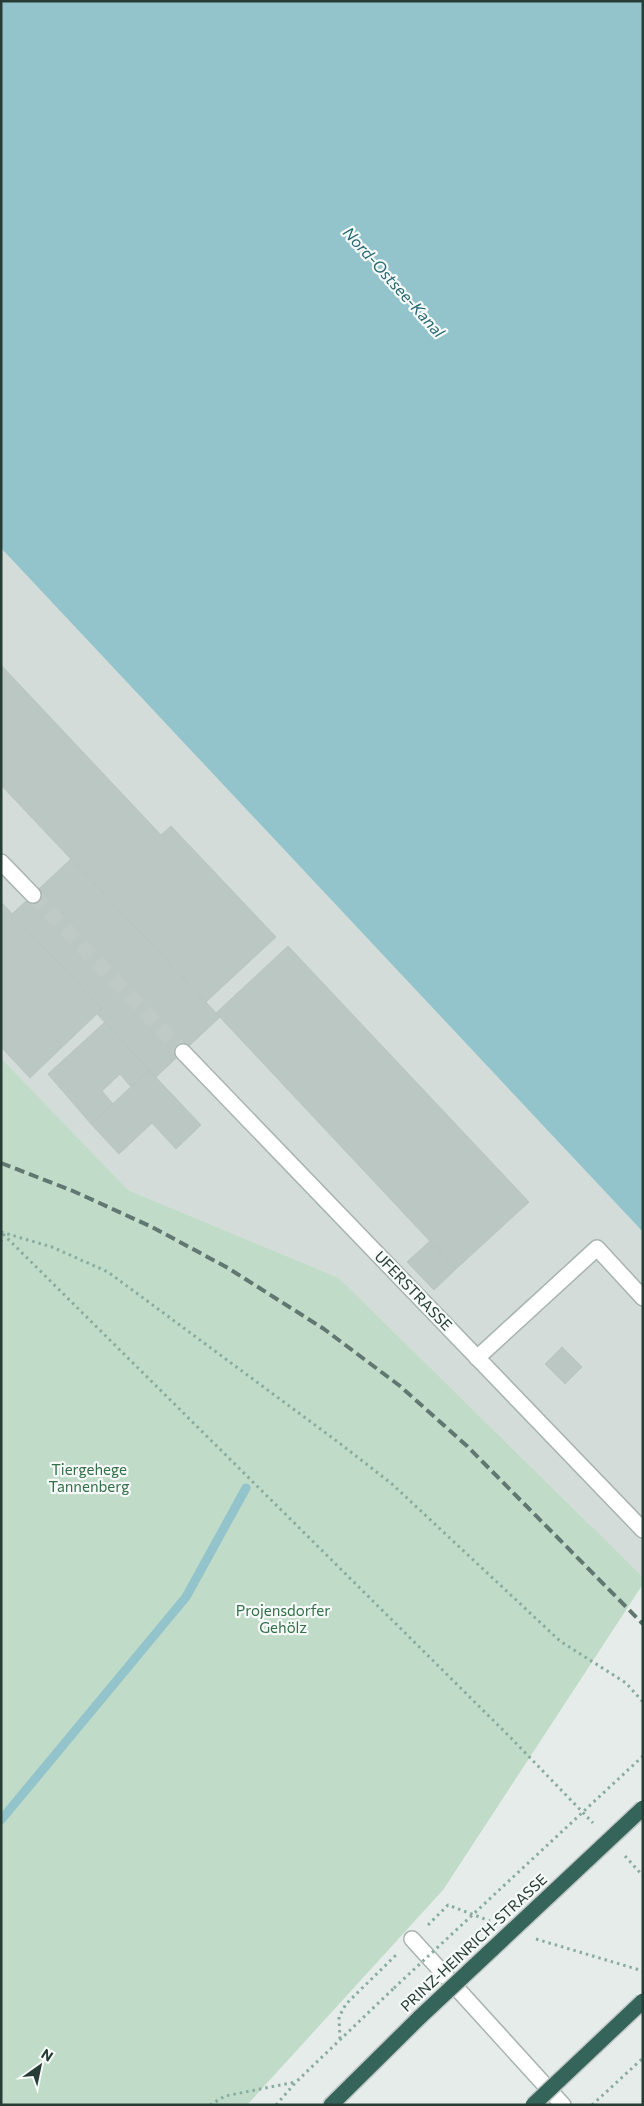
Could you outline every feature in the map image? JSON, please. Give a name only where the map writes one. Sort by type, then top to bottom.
[{"type":"highway","name":"PRINZ-HEINRICH-STRASSE","points":[[331,2105],[420,2017],[643,1808]]},
{"type":"highway","points":[[533,2105],[643,2002]]},
{"type":"street","points":[[1,862],[32,895]]},
{"type":"street","name":"UFERSTRASSE","points":[[183,1052],[643,1530]]},
{"type":"street","points":[[478,1358],[597,1248],[643,1298]]},
{"type":"street","points":[[412,1939],[563,2105]]},
{"type":"path","points":[[1,1242],[2,1233]]},
{"type":"path","points":[[2,1233],[52,1248],[108,1272],[392,1484],[560,1641],[626,1684],[643,1702]]},
{"type":"path","points":[[2,1233],[510,1737],[600,1830]]},
{"type":"path","points":[[276,2105],[296,2082],[340,2039],[643,1756]]},
{"type":"path","points":[[621,1851],[643,1876]]},
{"type":"path","points":[[427,1925],[448,1905],[495,1923]]},
{"type":"path","points":[[532,1937],[643,1971]]},
{"type":"path","points":[[340,2039],[339,2017],[346,2004],[392,1959]]},
{"type":"path","points":[[592,2105],[643,2058]]},
{"type":"path","points":[[210,2105],[225,2096],[296,2082]]},
{"type":"shaded area","points":[[1,548],[643,1232],[643,1577],[339,1278],[128,1190],[1,1058]]},
{"type":"green space","name":"Projensdorfer Gehölz","points":[[1,1058],[128,1190],[339,1278],[643,1577],[643,1584],[443,1890],[247,2105],[1,2105]]},
{"type":"water","name":"Nord-Ostsee-Kanal","points":[[1,1],[643,1],[643,1232],[1,548]]},
{"type":"building","points":[[1,665],[161,835],[171,826],[276,937],[206,1002],[1,785]]},
{"type":"building","points":[[71,859],[220,1017],[156,1077],[97,1014],[102,1009],[12,914]]},
{"type":"building","points":[[1,902],[102,1009],[30,1078],[1,1047]]},
{"type":"building","points":[[288,946],[529,1202],[456,1269],[216,1013]]},
{"type":"building","points":[[105,1022],[149,1070],[131,1087],[120,1074],[102,1091],[113,1104],[91,1124],[48,1074]]},
{"type":"building","points":[[149,1070],[201,1125],[176,1149],[152,1123],[119,1154],[91,1124]]},
{"type":"building","points":[[430,1241],[456,1269],[434,1290],[407,1262]]},
{"type":"building","points":[[562,1347],[582,1367],[565,1384],[545,1364]]},
{"type":"waterway","points":[[1,1820],[186,1597],[246,1488]]},
{"type":"tunnel","points":[[33,895],[183,1052]]},
{"type":"railway","points":[[1,1163],[73,1191],[152,1227],[228,1268],[324,1329],[400,1386],[467,1446],[643,1624]]},
{"type":"park label","name":"Tiergehege Tannenberg","points":[[89,1478]]}]
